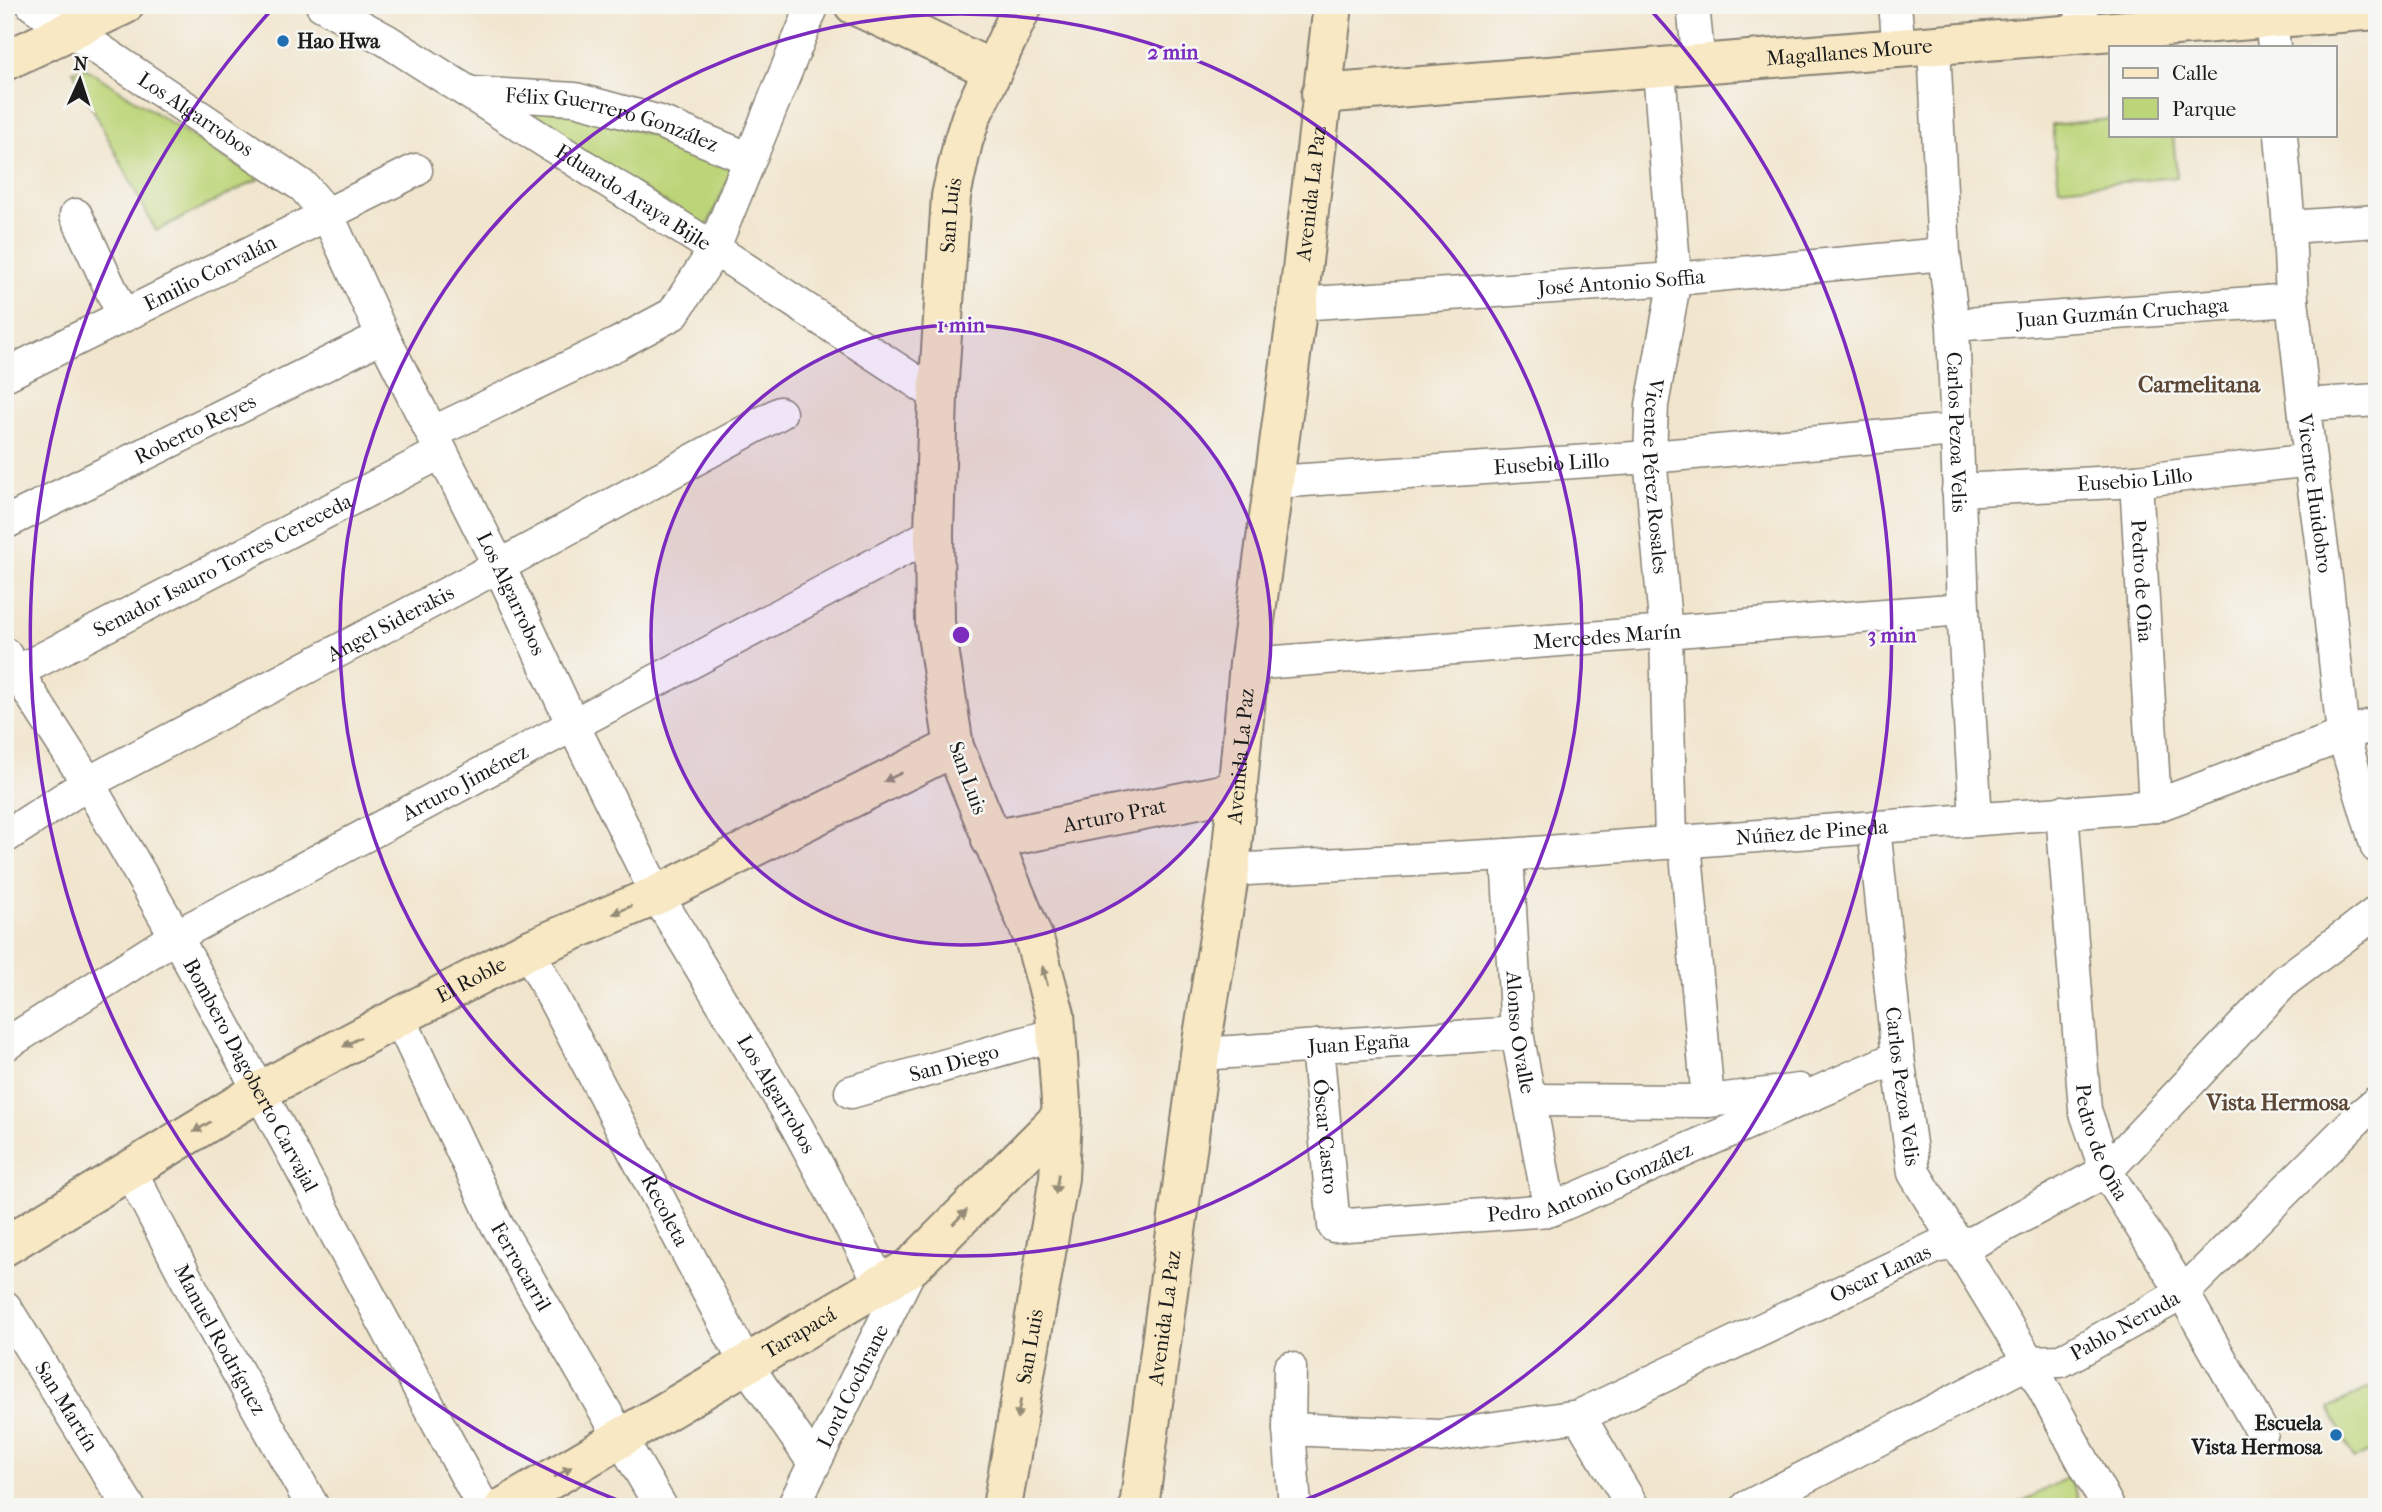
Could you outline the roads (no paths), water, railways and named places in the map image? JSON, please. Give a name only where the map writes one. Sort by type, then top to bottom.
[{"type":"street","name":"Los Algarrobos","points":[[33,5],[304,187],[327,214],[383,335],[499,566],[573,725],[657,895],[796,1125],[897,1275]]},
{"type":"street","name":"Eduardo Araya Bijle","points":[[322,5],[386,40],[713,248],[938,396]]},
{"type":"street","points":[[377,5],[386,40]]},
{"type":"street","name":"Senador Isauro Torres Cereceda","points":[[9,668],[436,443],[673,314],[713,248],[813,5]]},
{"type":"street","points":[[854,5],[993,70]]},
{"type":"street","name":"San Luis","points":[[1002,1507],[1059,1178],[1062,1116],[1055,1014],[1035,942],[954,747],[935,622],[934,533],[938,396],[951,196],[963,142],[981,93],[1023,5]]},
{"type":"street","name":"Avenida La Paz","points":[[1139,1507],[1199,1054],[1230,870],[1249,664],[1298,304],[1333,5]]},
{"type":"street","points":[[1693,5],[1699,65]]},
{"type":"street","name":"Carlos Pezoa Velis","points":[[1895,5],[1916,47],[1953,325],[1963,609],[1976,819]]},
{"type":"street","points":[[5,61],[116,7]]},
{"type":"street","name":"Magallanes Moure","points":[[1321,94],[1916,47],[2082,19],[2289,22],[2377,10]]},
{"type":"street","name":"Vicente Pérez Rosales","points":[[1659,69],[1675,279],[1652,405],[1650,457],[1666,633],[1678,842],[1708,1101]]},
{"type":"street","name":"Félix Guerrero González","points":[[469,93],[575,99],[660,122],[750,159]]},
{"type":"street","name":"Vicente Huidobro","points":[[2281,136],[2292,300],[2310,460],[2328,585],[2343,735],[2377,847]]},
{"type":"street","name":"Emilio Corvalán","points":[[6,374],[416,170]]},
{"type":"street","points":[[76,215],[123,315]]},
{"type":"street","points":[[2289,227],[2377,221]]},
{"type":"street","name":"José Antonio Soffia","points":[[1298,304],[1675,279],[1944,254]]},
{"type":"street","name":"Juan Guzmán Cruchaga","points":[[1953,325],[2292,300]]},
{"type":"street","name":"Roberto Reyes","points":[[5,523],[383,335]]},
{"type":"street","points":[[2305,405],[2377,400]]},
{"type":"street","name":"Angel Siderakis","points":[[5,837],[88,783],[499,566],[780,413]]},
{"type":"street","name":"Eusebio Lillo","points":[[1274,482],[1650,457],[1955,430]]},
{"type":"street","name":"Eusebio Lillo","points":[[1958,490],[2136,481],[2310,460]]},
{"type":"street","name":"Pedro de Oña","points":[[2136,481],[2155,806]]},
{"type":"street","name":"Arturo Jiménez","points":[[5,1045],[176,936],[934,533]]},
{"type":"street","name":"Mercedes Marín","points":[[1249,664],[1963,609]]},
{"type":"street","name":"Bombero Dagoberto Carvajal","points":[[9,668],[88,783],[176,936],[484,1507]]},
{"type":"street","name":"Núñez de Pineda","points":[[1230,870],[1507,855],[2155,806],[2377,723]]},
{"type":"street","name":"El Roble","points":[[5,1246],[260,1091],[399,1017],[528,950],[657,895],[954,747]]},
{"type":"street","name":"Arturo Prat","points":[[991,840],[1238,791]]},
{"type":"street","name":"Pedro de Oña","points":[[2062,812],[2085,1110],[2106,1171],[2183,1293],[2262,1432]]},
{"type":"street","name":"Carlos Pezoa Velis","points":[[1874,827],[1898,1057],[1914,1173],[2029,1362],[2107,1505]]},
{"type":"street","name":"Alonso Ovalle","points":[[1507,855],[1517,1033],[1550,1210]]},
{"type":"street","name":"Oscar Lanas","points":[[1289,1429],[1439,1436],[1579,1416],[1938,1246],[1974,1242],[2106,1171],[2286,980],[2377,912]]},
{"type":"street","name":"Recoleta","points":[[528,950],[746,1364],[814,1463]]},
{"type":"street","name":"Ferrocarril","points":[[399,1017],[497,1224],[661,1507]]},
{"type":"street","name":"Juan Egaña","points":[[1199,1054],[1517,1033]]},
{"type":"street","name":"San Diego","points":[[851,1092],[1056,1034]]},
{"type":"street","name":"Óscar Castro","points":[[1317,1046],[1334,1226]]},
{"type":"street","name":"Pedro Antonio González","points":[[1334,1226],[1550,1210],[1898,1057]]},
{"type":"street","name":"Pedro Antonio González","points":[[1530,1100],[1708,1101],[1832,1086]]},
{"type":"street","name":"Pablo Neruda","points":[[1747,1507],[2029,1362],[2061,1361],[2183,1293],[2377,1102]]},
{"type":"street","name":"Tarapacá","points":[[504,1507],[897,1275],[1062,1116]]},
{"type":"street","name":"Manuel Rodríguez","points":[[130,1170],[195,1297],[313,1507]]},
{"type":"street","name":"Lord Cochrane","points":[[793,1507],[897,1275]]},
{"type":"street","name":"San Martín","points":[[5,1307],[130,1507]]},
{"type":"street","points":[[1290,1368],[1289,1429],[1295,1507]]},
{"type":"street","points":[[1579,1416],[1633,1507]]},
{"type":"place","name":"Hao Hwa","points":[[283,41]]},
{"type":"place","name":"Escuela Vista Hermosa","points":[[2336,1435]]},
{"type":"district","name":"Carmelitana","points":[[2199,384]]},
{"type":"district","name":"Vista Hermosa","points":[[2278,1102]]}]
